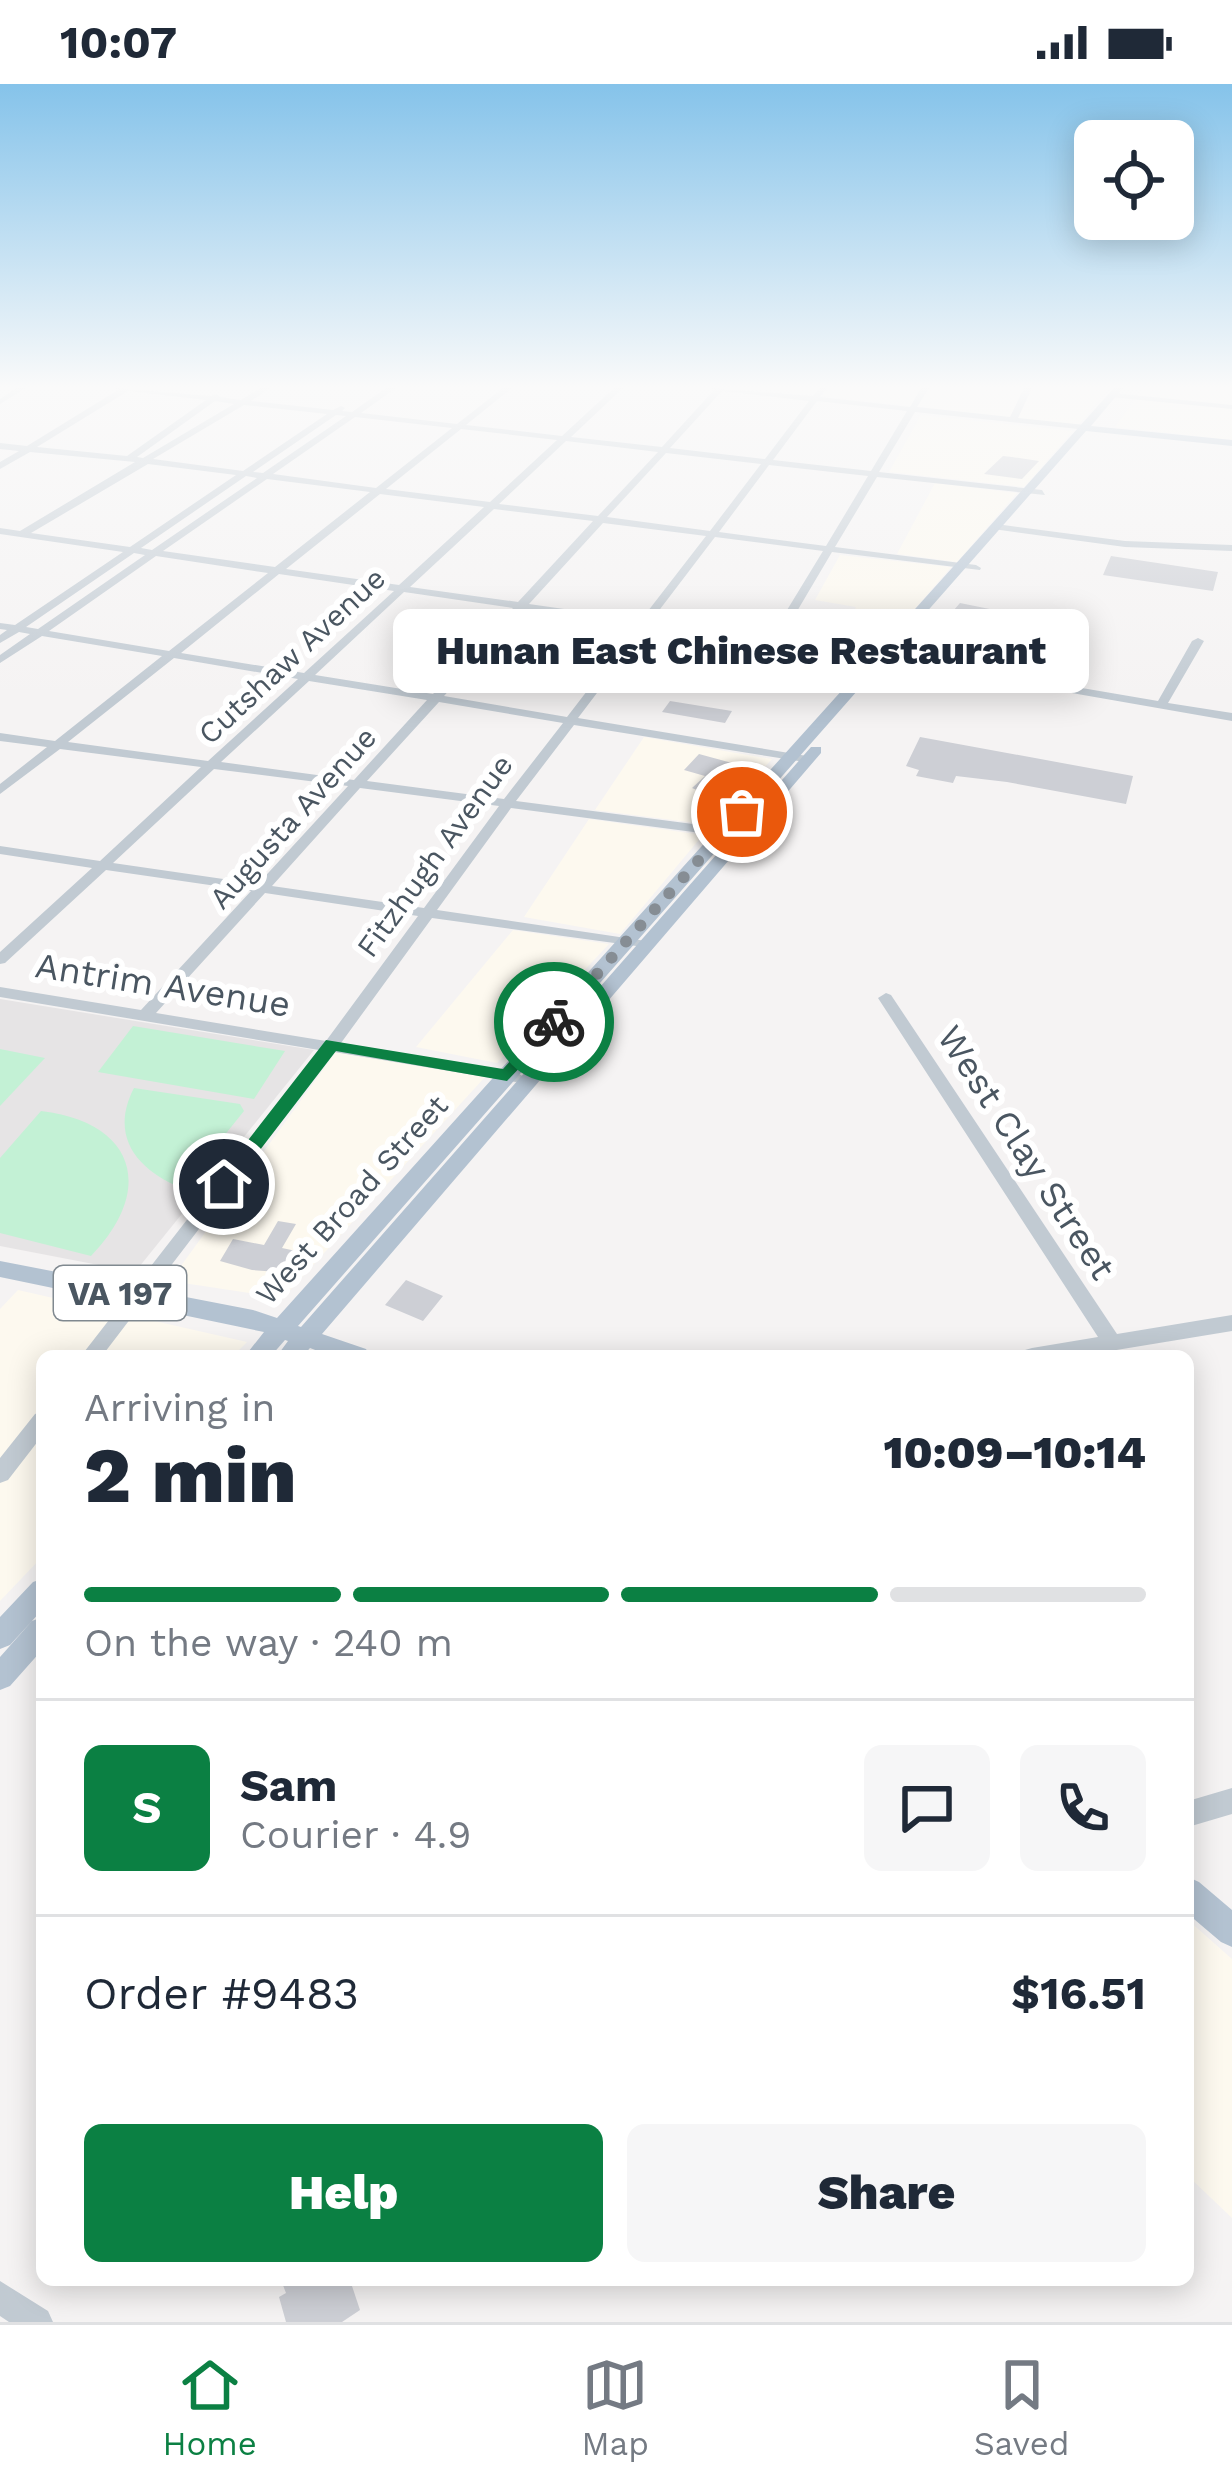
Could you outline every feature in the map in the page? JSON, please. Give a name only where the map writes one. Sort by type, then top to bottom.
[{"type":"main road","name":"West Broad Street","points":[[887,659],[961,566],[1036,492]]},
{"type":"main road","name":"West Broad Street","points":[[290,1350],[295,1331],[507,1076],[887,659],[976,568],[1003,528]]},
{"type":"main road","name":"West Broad Street","points":[[266,1350],[295,1331],[529,1079],[646,945],[733,833]]},
{"type":"main road","name":"VA 197","points":[[0,1269],[295,1331],[343,1350]]},
{"type":"main road","points":[[0,1636],[36,1597]]},
{"type":"main road","points":[[0,1677],[36,1637]]},
{"type":"main road","points":[[1194,1898],[1232,1931]]},
{"type":"street","points":[[0,549],[81,492]]},
{"type":"street","points":[[22,534],[94,492]]},
{"type":"street","points":[[0,640],[218,492]]},
{"type":"street","points":[[0,661],[242,492]]},
{"type":"street","points":[[0,790],[374,492]]},
{"type":"street","points":[[395,492],[976,568]]},
{"type":"street","name":"Cutshaw Avenue","points":[[0,960],[507,492]]},
{"type":"street","name":"Augusta Avenue","points":[[145,1015],[624,492]]},
{"type":"street","name":"Fitzhugh Avenue","points":[[96,1350],[332,1044],[508,803],[745,492]]},
{"type":"street","points":[[773,643],[864,492]]},
{"type":"street","points":[[1003,528],[1125,544],[1232,548]]},
{"type":"street","points":[[0,531],[887,659],[1232,717]]},
{"type":"street","points":[[0,626],[799,758]]},
{"type":"street","points":[[1161,704],[1198,641]]},
{"type":"street","points":[[0,737],[733,833]]},
{"type":"street","points":[[0,850],[646,945]]},
{"type":"street","name":"Antrim Avenue","points":[[0,992],[529,1079]]},
{"type":"street","name":"West Clay Street","points":[[886,998],[1112,1343]]},
{"type":"street","points":[[1069,1350],[1232,1322]]},
{"type":"street","points":[[0,1474],[36,1428]]},
{"type":"street","points":[[1194,1812],[1232,1802]]},
{"type":"street","points":[[0,2296],[37,2322]]},
{"type":"shaded area","points":[[930,492],[1017,493],[957,562],[897,554]]},
{"type":"shaded area","points":[[840,555],[951,567],[875,655],[836,648],[856,607],[815,600]]},
{"type":"shaded area","points":[[644,737],[772,759],[712,825],[595,810]]},
{"type":"shaded area","points":[[589,819],[703,835],[620,934],[524,917]]},
{"type":"shaded area","points":[[513,930],[609,944],[497,1063],[416,1047]]},
{"type":"shaded area","points":[[0,999],[314,1050],[135,1272],[0,1246]]},
{"type":"shaded area","points":[[336,1052],[485,1077],[283,1298],[170,1281]]},
{"type":"shaded area","points":[[18,1290],[247,1342],[239,1350],[36,1350],[36,1563],[0,1601],[0,1309]]},
{"type":"shaded area","points":[[1194,1925],[1232,1959],[1232,2218],[1194,2182]]},
{"type":"green space","points":[[133,1026],[285,1051],[254,1099],[98,1072]]},
{"type":"green space","points":[[0,1049],[45,1058],[0,1106]]},
{"type":"green space","points":[[134,1088],[240,1104],[244,1111],[182,1188],[152,1172],[132,1149],[125,1121]]},
{"type":"green space","points":[[41,1111],[98,1129],[126,1162],[129,1184],[124,1207],[91,1256],[0,1233],[0,1158]]},
{"type":"building","points":[[1111,556],[1218,572],[1213,591],[1103,575]]},
{"type":"building","points":[[960,603],[1074,626],[1056,652],[985,635],[980,642],[955,637],[961,629],[941,625]]},
{"type":"building","points":[[670,701],[732,711],[725,723],[662,712]]},
{"type":"building","points":[[920,737],[1133,776],[1126,804],[1007,782],[956,776],[953,783],[916,776],[919,770],[906,766]]},
{"type":"building","points":[[699,754],[751,765],[724,801],[692,788],[705,776],[684,770]]},
{"type":"building","points":[[278,1221],[296,1224],[282,1248],[296,1251],[293,1257],[300,1258],[292,1273],[252,1270],[220,1261],[233,1239],[264,1245]]},
{"type":"building","points":[[406,1280],[443,1296],[423,1321],[385,1305]]},
{"type":"building","points":[[283,2286],[352,2286],[360,2310],[342,2322],[286,2322],[279,2297],[286,2293]]},
{"type":"way so far","points":[[554,1022],[742,812]]},
{"type":"place","name":"Hunan East Chinese Restaurant","points":[[742,812]]},
{"type":"route","points":[[224,1184],[332,1044],[507,1076],[554,1022]]}]
